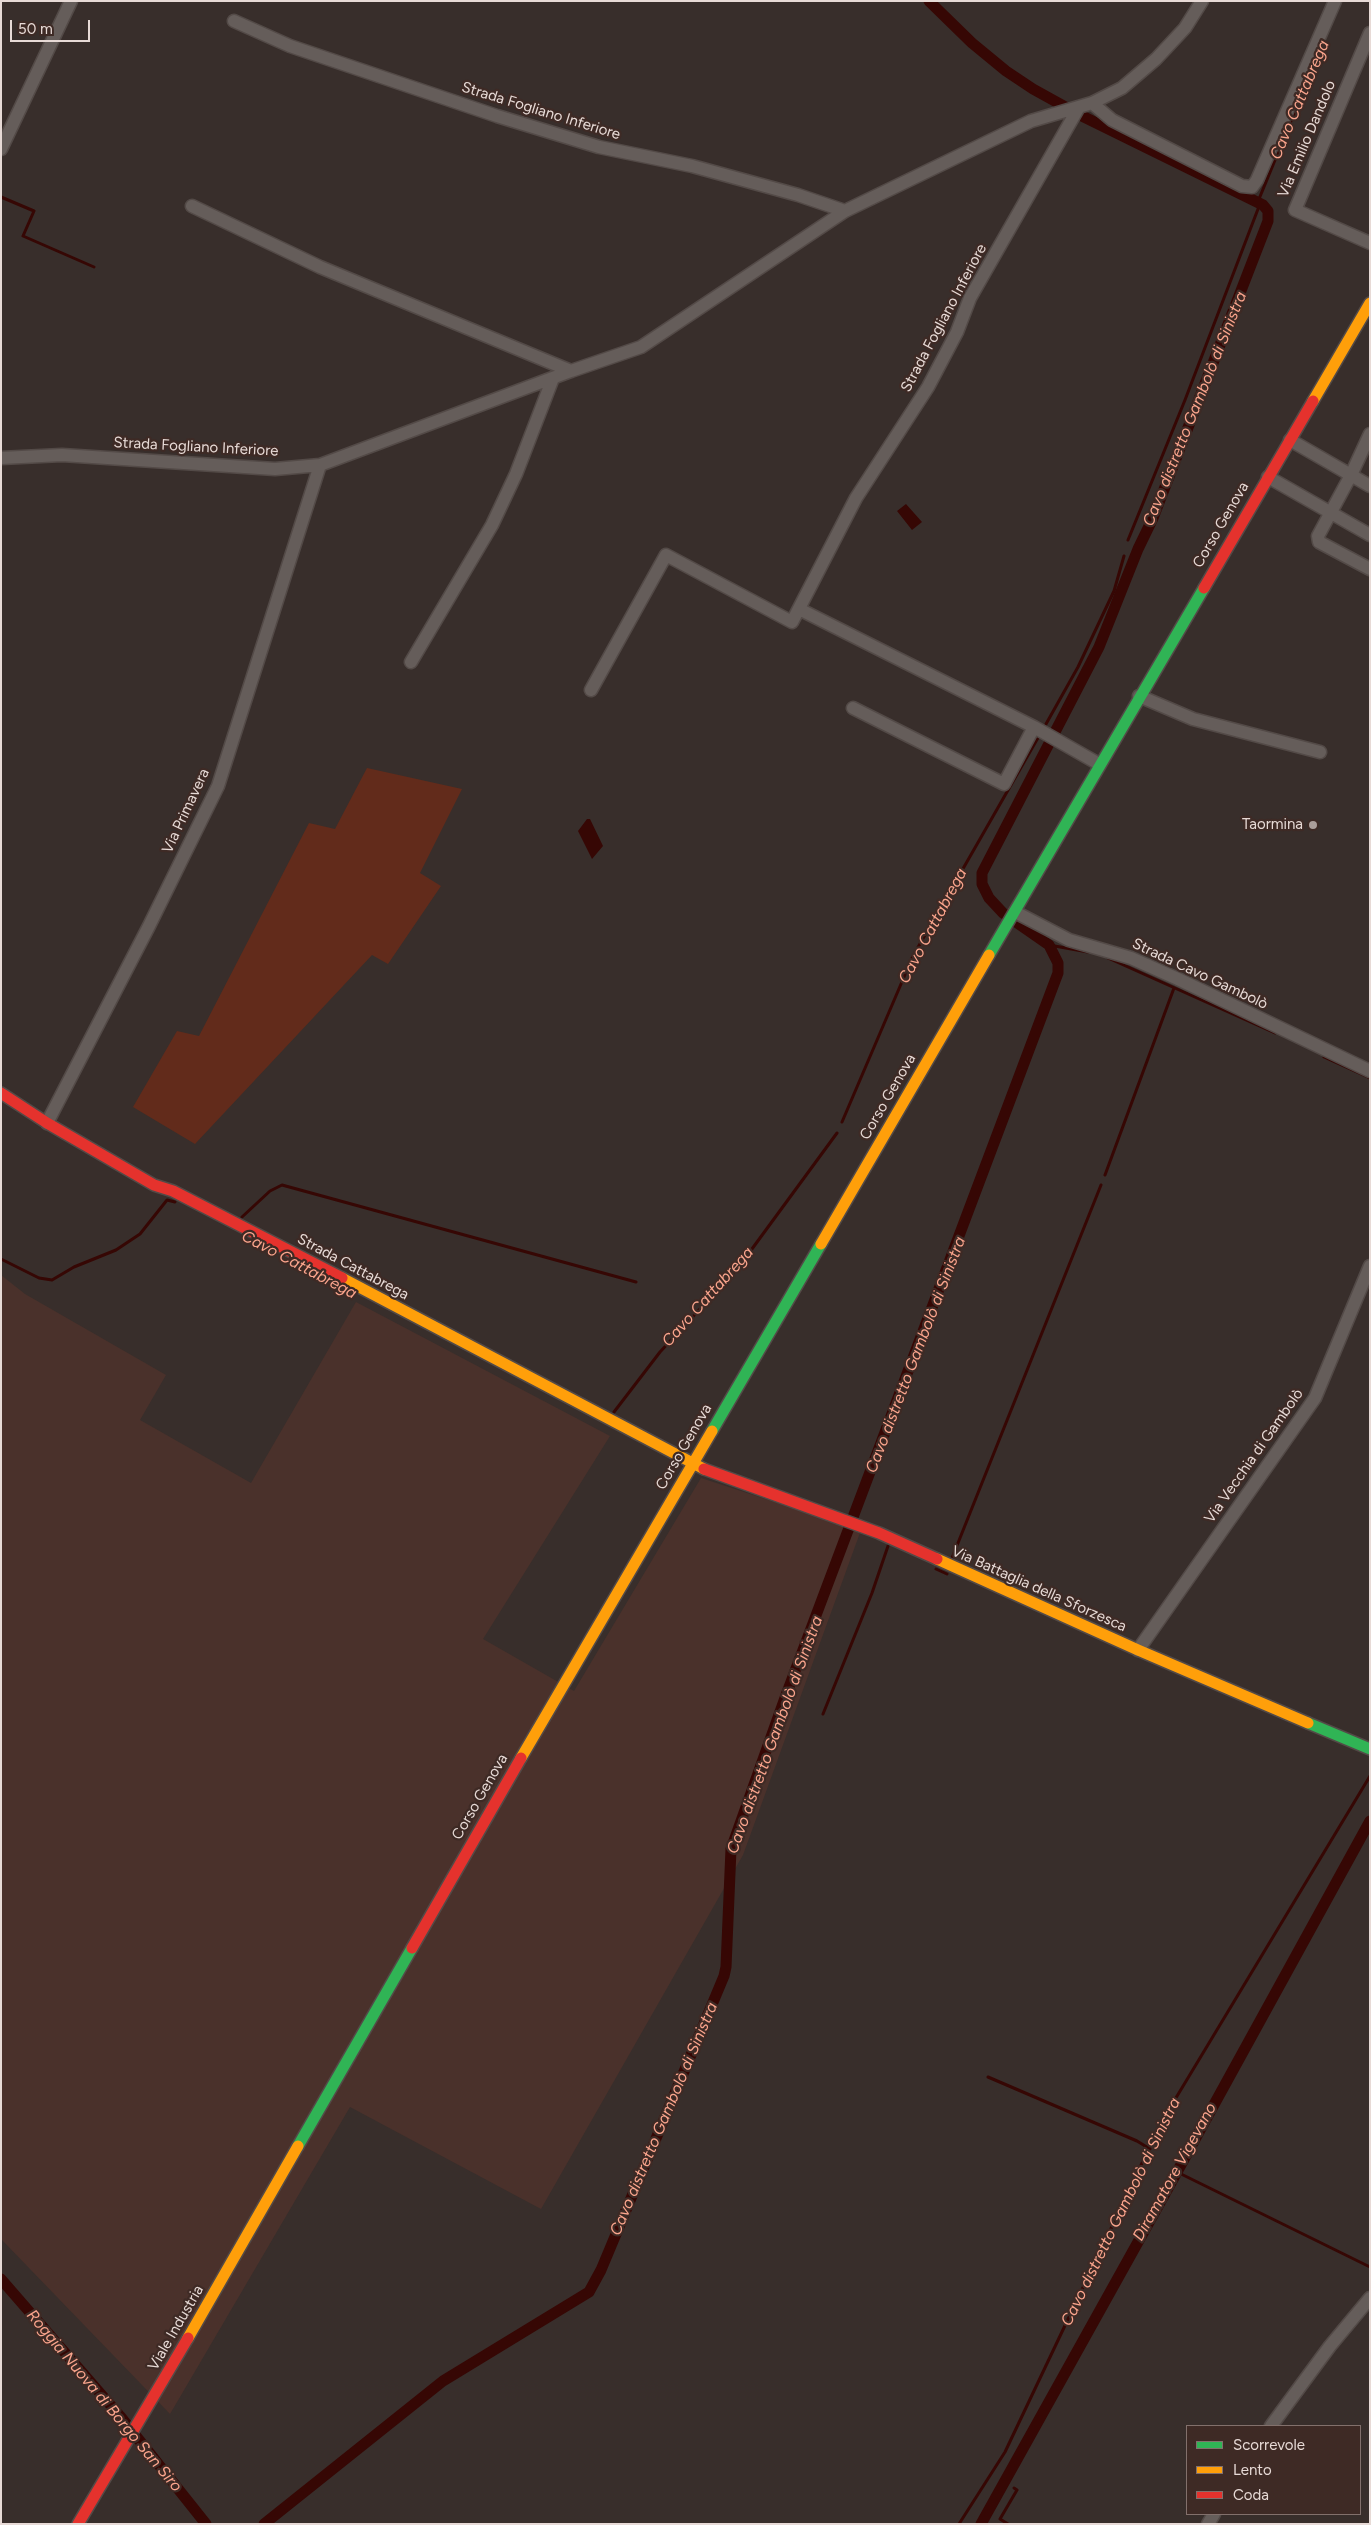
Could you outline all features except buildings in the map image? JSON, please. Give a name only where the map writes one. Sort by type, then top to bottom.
[{"type":"main road","name":"Corso Genova","points":[[298,2147],[692,1464],[1007,926],[1099,764],[1370,303]]},
{"type":"main road","name":"Strada Cattabrega","points":[[1,1094],[154,1185],[173,1191],[237,1222],[605,1415],[692,1464]]},
{"type":"main road","name":"Via Battaglia della Sforzesca","points":[[692,1464],[853,1522],[1138,1650],[1370,1749]]},
{"type":"main road","name":"Viale Industria","points":[[78,2524],[298,2147]]},
{"type":"street","points":[[1,149],[71,1]]},
{"type":"street","name":"Strada Fogliano Inferiore","points":[[1,458],[62,455],[274,469],[320,465],[570,371],[641,347],[845,210],[1031,121],[1074,110],[1122,88],[1156,59],[1186,28],[1202,1]]},
{"type":"street","points":[[1092,103],[1112,120],[1242,186],[1252,186],[1257,180],[1335,1]]},
{"type":"street","name":"Strada Fogliano Inferiore","points":[[234,21],[290,46],[497,116],[599,147],[692,166],[798,194],[845,210]]},
{"type":"street","name":"Via Emilio Dandolo","points":[[1370,33],[1295,210],[1370,243]]},
{"type":"street","name":"Strada Fogliano Inferiore","points":[[591,690],[666,555],[792,622],[856,498],[928,387],[957,332],[970,298],[1074,110]]},
{"type":"street","points":[[192,206],[320,267],[570,371]]},
{"type":"street","points":[[411,662],[492,525],[516,474],[552,378]]},
{"type":"street","points":[[1370,434],[1351,476],[1318,536],[1319,542],[1370,569]]},
{"type":"street","points":[[1290,440],[1370,486]]},
{"type":"street","name":"Via Primavera","points":[[47,1123],[149,926],[218,786],[320,465]]},
{"type":"street","points":[[1268,477],[1370,535]]},
{"type":"street","points":[[798,609],[1034,727],[1099,764]]},
{"type":"street","points":[[1139,696],[1193,719],[1320,752]]},
{"type":"street","points":[[853,708],[1004,784],[1034,727]]},
{"type":"street","name":"Strada Cavo Gambolò","points":[[1015,912],[1069,940],[1131,958],[1178,979],[1370,1071]]},
{"type":"street","name":"Via Vecchia di Gambolò","points":[[1138,1650],[1315,1398],[1370,1266]]},
{"type":"street","points":[[1272,2425],[1330,2346],[1370,2298]]},
{"type":"shaded area","points":[[906,504],[922,522],[912,530],[897,511]]},
{"type":"shaded area","points":[[367,768],[462,789],[420,873],[441,886],[388,964],[372,955],[195,1144],[133,1107],[177,1031],[199,1036],[309,823],[335,829]]},
{"type":"shaded area","points":[[587,819],[590,819],[603,846],[592,859],[578,831]]},
{"type":"shaded area","points":[[1,1275],[25,1294],[166,1375],[140,1420],[251,1483],[356,1302],[610,1436],[483,1639],[574,1691],[701,1478],[861,1530],[743,1855],[541,2209],[350,2107],[170,2414],[1,2239]]},
{"type":"waterway","name":"Cavo distretto Gambolò di Sinistra","points":[[264,2524],[443,2381],[589,2292],[601,2270],[724,1976],[726,1967],[731,1849],[786,1695],[1058,973],[1058,963],[1049,945],[1003,913],[989,898],[982,884],[982,873],[1099,647],[1138,549],[1153,518],[1268,221],[1268,211],[1263,205],[1080,115],[1033,89],[1006,71],[972,43],[929,1]]},
{"type":"waterway","name":"Cavo Cattabrega","points":[[1259,199],[1324,41]]},
{"type":"waterway","points":[[1,197],[34,211],[23,236],[94,267]]},
{"type":"waterway","name":"Cavo Cattabrega","points":[[1128,540],[1185,400],[1258,209]]},
{"type":"waterway","name":"Cavo Cattabrega","points":[[1046,724],[1078,667],[1114,591],[1124,556]]},
{"type":"waterway","name":"Cavo Cattabrega","points":[[842,1122],[913,956],[1039,736]]},
{"type":"waterway","name":"Cavo distretto Gambolò di Sinistra","points":[[1049,945],[1088,952]]},
{"type":"waterway","name":"Cavo distretto Gambolò di Sinistra","points":[[1108,958],[1275,1033]]},
{"type":"waterway","name":"Cavo distretto Gambolò di Sinistra","points":[[1105,1175],[1174,988]]},
{"type":"waterway","name":"Cavo distretto Gambolò di Sinistra","points":[[1324,1057],[1370,1078]]},
{"type":"waterway","name":"Cavo Cattabrega","points":[[614,1412],[660,1352],[738,1268],[837,1133]]},
{"type":"waterway","points":[[242,1217],[270,1191],[282,1185],[636,1282]]},
{"type":"waterway","points":[[952,1558],[1101,1185]]},
{"type":"waterway","name":"Cavo Cattabrega","points":[[1,1259],[39,1278],[52,1280],[74,1267],[116,1250],[140,1234],[167,1200],[175,1202]]},
{"type":"waterway","points":[[823,1714],[872,1593],[888,1546]]},
{"type":"waterway","points":[[936,1569],[947,1574]]},
{"type":"waterway","name":"Cavo distretto Gambolò di Sinistra","points":[[959,2524],[1005,2452],[1162,2121],[1370,1776]]},
{"type":"waterway","name":"Diramatore Vigevano","points":[[981,2524],[1370,1821]]},
{"type":"waterway","points":[[988,2077],[1137,2141],[1150,2149]]},
{"type":"waterway","points":[[1177,2172],[1370,2267]]},
{"type":"waterway","name":"Roggia Nuova di Borgo San Siro","points":[[1,2279],[120,2416],[206,2524]]},
{"type":"waterway","points":[[1008,2524],[1000,2519],[1017,2490],[1014,2488]]},
{"type":"traffic: fast","points":[[989,955],[1204,588]]},
{"type":"traffic: fast","points":[[712,1431],[821,1244]]},
{"type":"traffic: fast","points":[[1308,1723],[1370,1749]]},
{"type":"traffic: fast","points":[[298,2146],[412,1948]]},
{"type":"traffic: slow","points":[[1313,401],[1370,303]]},
{"type":"traffic: slow","points":[[821,1244],[989,955]]},
{"type":"traffic: slow","points":[[342,1278],[704,1469]]},
{"type":"traffic: slow","points":[[521,1758],[712,1431]]},
{"type":"traffic: slow","points":[[937,1559],[1138,1650],[1308,1723]]},
{"type":"traffic: slow","points":[[188,2338],[298,2146]]},
{"type":"traffic: jam","points":[[1204,588],[1313,401]]},
{"type":"traffic: jam","points":[[1,1093],[47,1123],[154,1185],[173,1191],[342,1278]]},
{"type":"traffic: jam","points":[[704,1469],[879,1533],[937,1559]]},
{"type":"traffic: jam","points":[[412,1948],[521,1758]]},
{"type":"traffic: jam","points":[[78,2524],[188,2338]]},
{"type":"place","name":"Taormina","points":[[1313,825]]}]
